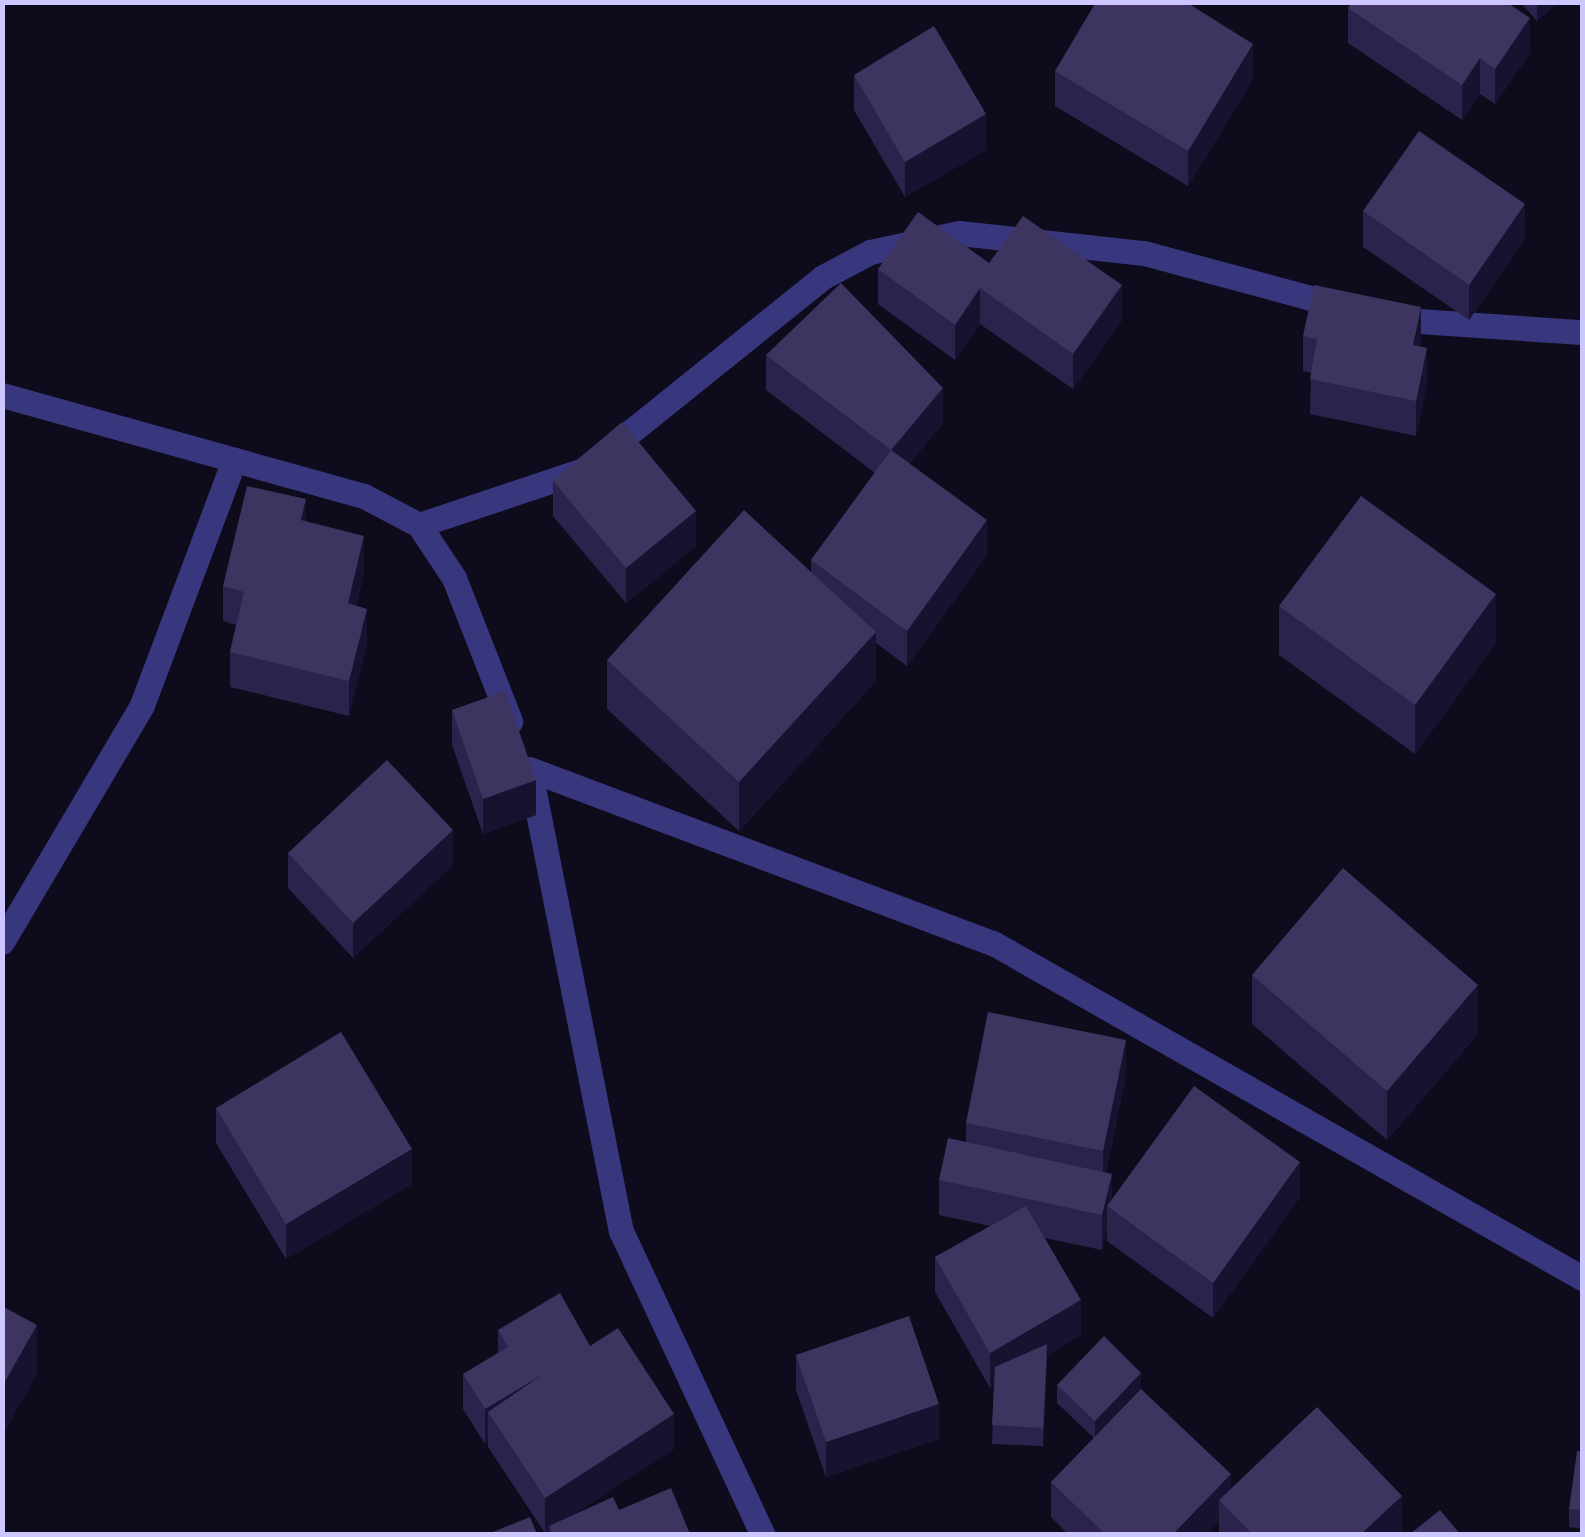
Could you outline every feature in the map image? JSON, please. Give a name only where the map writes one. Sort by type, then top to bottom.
[{"type":"street","points":[[419,525],[584,470],[823,277],[870,252],[959,233],[1144,252],[1420,328],[1582,332]]},
{"type":"street","points":[[2,395],[364,496],[419,525],[454,578],[529,769],[621,1231],[762,1534]]},
{"type":"street","points":[[2,942],[142,706],[234,460]]},
{"type":"street","points":[[529,769],[993,943],[1582,1278]]},
{"type":"building","points":[[1096,2],[1186,2],[1253,44],[1188,151],[1055,71]]},
{"type":"building","points":[[1352,2],[1506,2],[1530,18],[1495,69],[1480,58],[1462,85],[1348,8]]},
{"type":"building","points":[[934,26],[986,114],[905,162],[854,75]]},
{"type":"building","points":[[1419,131],[1525,204],[1469,285],[1363,211]]},
{"type":"building","points":[[918,212],[989,263],[1023,216],[1122,285],[1073,354],[980,288],[955,325],[878,269]]},
{"type":"building","points":[[841,283],[943,388],[891,450],[766,355]]},
{"type":"building","points":[[1314,285],[1421,307],[1413,345],[1427,348],[1416,401],[1310,379],[1317,339],[1303,336]]},
{"type":"building","points":[[622,422],[696,511],[626,568],[553,481]]},
{"type":"building","points":[[891,450],[987,520],[907,631],[811,560]]},
{"type":"building","points":[[247,486],[306,499],[301,520],[364,536],[348,603],[367,609],[349,681],[230,652],[244,592],[223,586]]},
{"type":"building","points":[[1361,496],[1496,594],[1415,705],[1279,606]]},
{"type":"building","points":[[744,510],[876,632],[739,782],[607,660]]},
{"type":"building","points":[[505,691],[536,780],[483,799],[452,710]]},
{"type":"building","points":[[387,760],[453,830],[353,923],[288,853]]},
{"type":"building","points":[[1343,868],[1478,985],[1387,1091],[1252,975]]},
{"type":"building","points":[[988,1012],[1126,1040],[1103,1151],[966,1123]]},
{"type":"building","points":[[341,1032],[412,1149],[286,1224],[216,1108]]},
{"type":"building","points":[[1194,1086],[1300,1162],[1213,1283],[1107,1206]]},
{"type":"building","points":[[948,1138],[1112,1174],[1102,1215],[939,1180]]},
{"type":"building","points":[[1026,1206],[1081,1300],[990,1353],[935,1257]]},
{"type":"building","points":[[560,1293],[590,1346],[618,1328],[674,1414],[545,1498],[488,1412],[545,1373],[485,1409],[463,1374],[508,1347],[498,1330]]},
{"type":"building","points":[[2,1306],[37,1325],[2,1387]]},
{"type":"building","points":[[909,1316],[939,1404],[826,1442],[796,1355]]},
{"type":"building","points":[[1104,1336],[1141,1373],[1095,1421],[1057,1385]]},
{"type":"building","points":[[1047,1344],[1043,1428],[992,1425],[995,1367]]},
{"type":"building","points":[[1141,1389],[1231,1474],[1173,1534],[1105,1534],[1051,1482]]},
{"type":"building","points":[[1317,1407],[1402,1496],[1361,1534],[1252,1534],[1219,1500]]},
{"type":"building","points":[[1577,1451],[1582,1452],[1582,1510],[1569,1509]]},
{"type":"building","points":[[671,1488],[690,1534],[553,1534],[549,1526],[613,1497],[619,1510]]},
{"type":"building","points":[[1440,1510],[1460,1534],[1410,1534]]},
{"type":"building","points":[[530,1517],[537,1534],[488,1534]]}]
